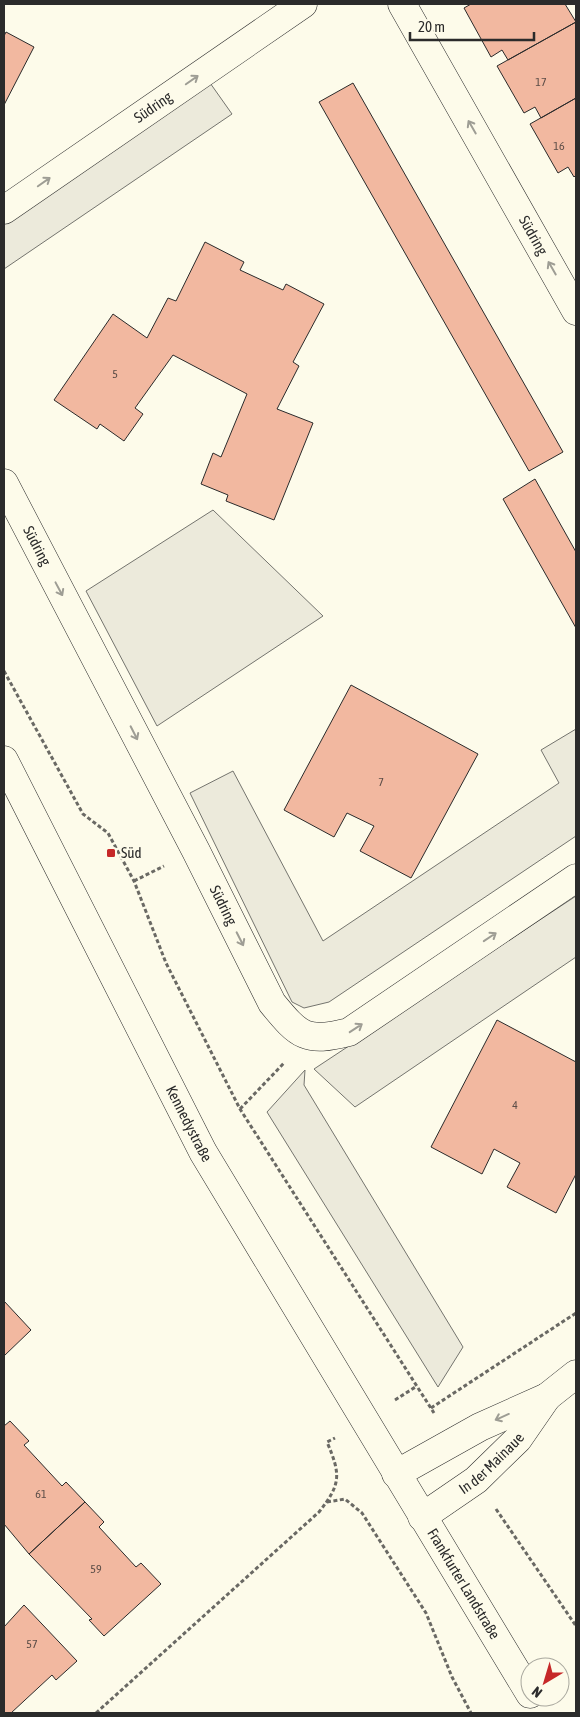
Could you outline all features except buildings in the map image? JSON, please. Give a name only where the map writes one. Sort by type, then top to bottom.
[{"type":"street","name":"Südring","points":[[4,210],[303,4]]},
{"type":"street","name":"Südring","points":[[402,4],[576,310]]},
{"type":"street","name":"Südring","points":[[4,484],[196,851],[272,1003],[289,1024],[309,1037]]},
{"type":"street","name":"Kennedystraße","points":[[4,760],[203,1152],[396,1474]]},
{"type":"street","points":[[309,1037],[326,1038],[349,1032],[576,878]]},
{"type":"street","name":"In der Mainaue","points":[[396,1474],[480,1427],[547,1397],[576,1374]]},
{"type":"street","name":"In der Mainaue","points":[[422,1517],[476,1480],[518,1439],[547,1397]]},
{"type":"street","name":"Frankfurter Landstraße","points":[[396,1474],[476,1601],[520,1677]]},
{"type":"path","points":[[4,671],[83,814],[108,833],[130,873],[166,963],[240,1110],[452,1442]]},
{"type":"path","points":[[240,1110],[309,1037]]},
{"type":"path","points":[[431,1408],[576,1313]]},
{"type":"path","points":[[96,1713],[319,1512],[338,1482],[337,1466],[327,1442]]},
{"type":"path","points":[[476,1480],[576,1626]]},
{"type":"path","points":[[326,1503],[345,1499],[362,1513],[426,1613],[452,1677],[471,1713]]},
{"type":"shaded area","points":[[203,73],[232,114],[4,269],[4,210]]},
{"type":"shaded area","points":[[213,510],[323,616],[157,726],[86,591]]},
{"type":"shaded area","points":[[576,729],[576,836],[329,1002],[304,1008],[292,1002],[190,793],[233,771],[323,941],[559,783],[541,750]]},
{"type":"shaded area","points":[[576,896],[576,957],[355,1107],[314,1069]]},
{"type":"shaded area","points":[[305,1070],[304,1085],[463,1347],[438,1387],[267,1112]]},
{"type":"place","name":"Süd","points":[[111,853]]}]
